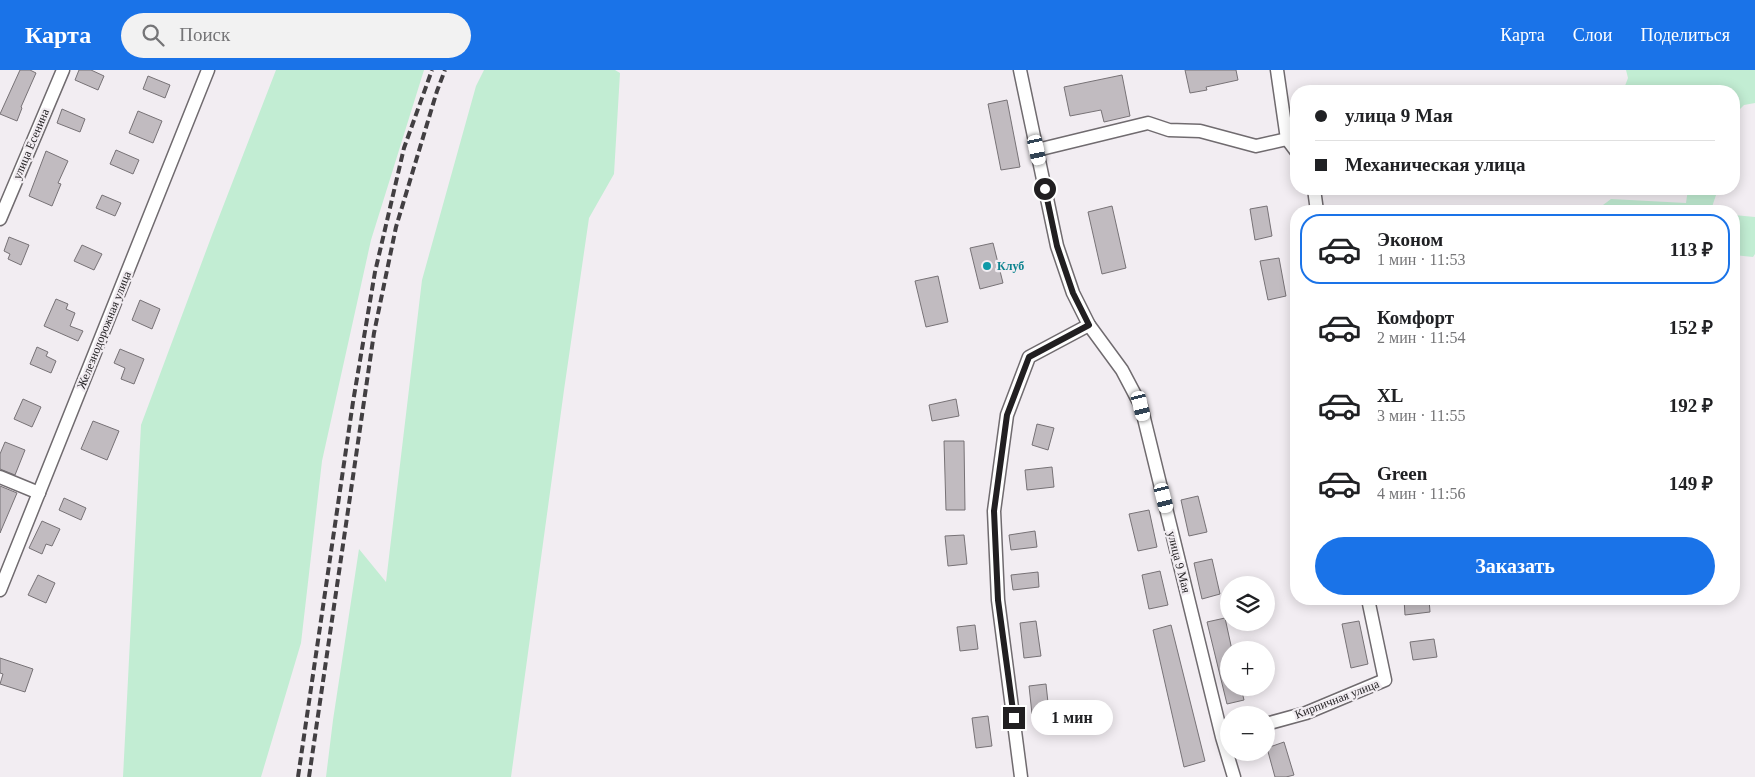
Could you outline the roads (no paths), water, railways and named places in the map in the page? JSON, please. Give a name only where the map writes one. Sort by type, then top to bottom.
[{"type":"street","name":"улица Есенина","points":[[0,219],[63,70]]},
{"type":"street","name":"Железнодорожная улица","points":[[0,590],[208,70]]},
{"type":"street","name":"улица 9 Мая","points":[[1020,70],[1057,246],[1073,293],[1089,325],[1122,370],[1141,406],[1220,716]]},
{"type":"street","points":[[1277,70],[1290,142]]},
{"type":"street","points":[[1037,150],[1148,123],[1169,130],[1200,131],[1256,146],[1288,139]]},
{"type":"street","points":[[1021,777],[998,600],[994,521],[1007,415],[1029,357],[1089,325]]},
{"type":"street","points":[[0,477],[40,493]]},
{"type":"street","name":"Кирпичная улица","points":[[1275,722],[1306,713],[1386,680],[1369,605]]},
{"type":"street","name":"улица 9 Мая","points":[[1230,761],[1234,777]]},
{"type":"railway","points":[[298,777],[353,402],[375,272],[404,148],[432,70]]},
{"type":"railway","points":[[309,777],[374,333],[396,227],[445,70]]},
{"type":"place","name":"Клуб","points":[[987,266]]}]
